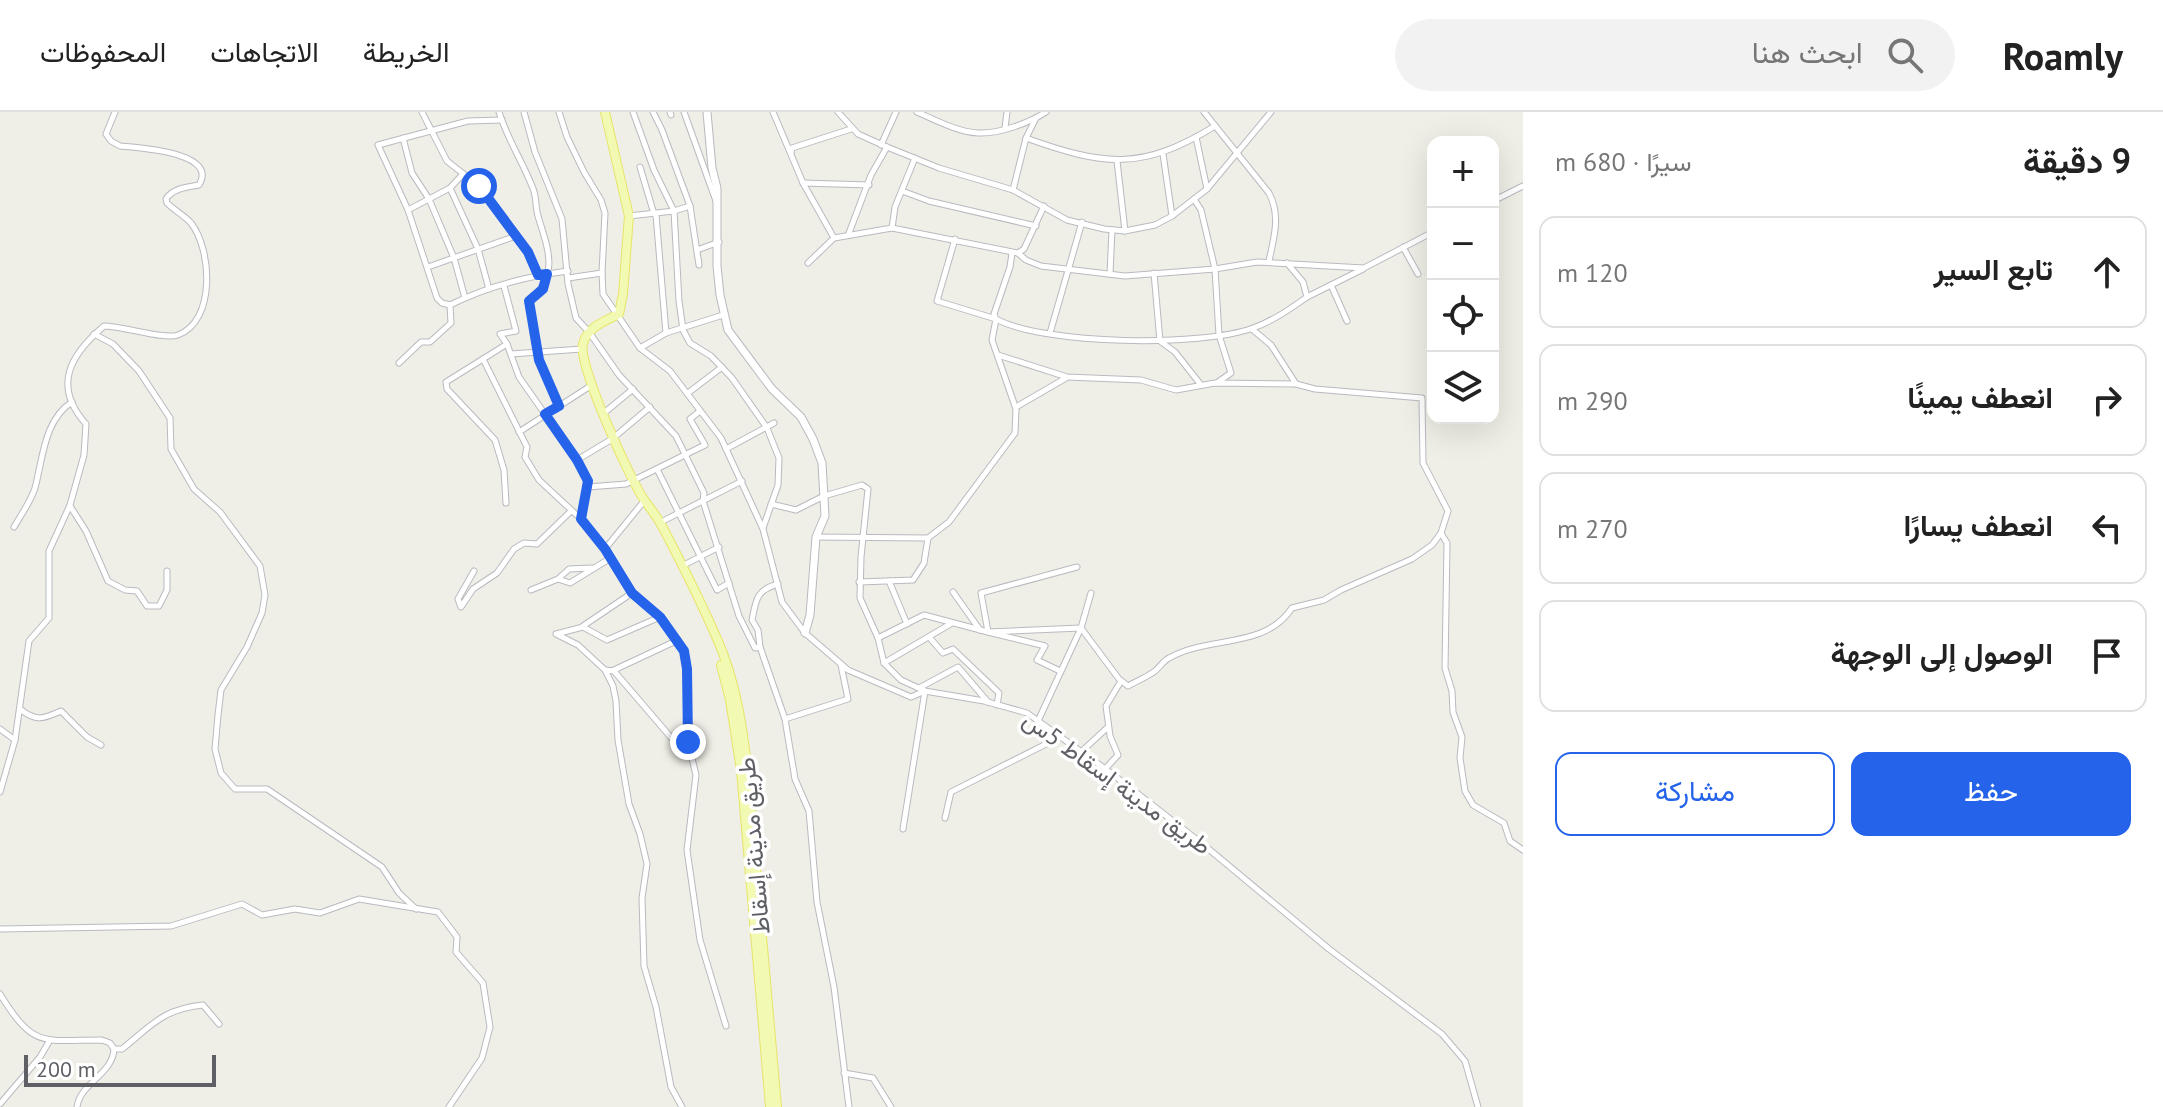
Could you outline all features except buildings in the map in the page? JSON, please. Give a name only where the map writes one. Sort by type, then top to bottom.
[{"type":"main road","points":[[605,112],[629,216],[623,294],[619,314],[589,332],[582,349],[583,362],[612,439],[696,593],[717,648],[730,700],[741,770],[770,1107]]},
{"type":"main road","name":"طريق مدينة إسقاط","points":[[696,593],[719,644],[742,723],[777,1107]]},
{"type":"street","points":[[0,792],[15,740],[29,641],[49,618],[49,551],[70,505],[84,455],[86,424],[72,402],[66,383],[74,358],[104,326],[123,326],[165,337],[178,335],[193,325],[207,285],[207,265],[201,243],[191,224],[166,199],[179,189],[199,185],[204,178],[203,171],[197,163],[185,157],[120,146],[111,141],[106,134],[115,112]]},
{"type":"street","points":[[499,112],[534,189],[536,213],[548,250],[550,267],[543,289],[529,301],[538,352],[559,406]]},
{"type":"street","points":[[524,112],[535,152],[562,219],[576,318],[619,375],[676,436],[704,499],[739,616],[755,648],[760,647]]},
{"type":"street","points":[[502,120],[468,121],[378,145],[408,210],[437,298],[442,303],[450,305],[489,289],[538,275],[602,273],[605,213],[567,137],[559,112]]},
{"type":"street","points":[[633,112],[654,170],[674,211],[683,328],[690,343],[722,367],[767,428],[779,458],[778,485],[763,529]]},
{"type":"street","points":[[653,112],[690,206],[699,265]]},
{"type":"street","points":[[684,112],[716,202]]},
{"type":"street","points":[[707,112],[717,188],[717,266],[723,315],[728,330],[772,389],[801,417],[822,463],[825,516],[816,537],[810,615],[805,633]]},
{"type":"street","points":[[838,112],[851,128],[884,146],[1013,190],[1067,220],[1125,231],[1155,225],[1207,189],[1271,112]]},
{"type":"street","points":[[849,233],[896,112]]},
{"type":"street","points":[[917,112],[979,133],[1012,128],[1046,112]]},
{"type":"street","points":[[1005,128],[1007,112]]},
{"type":"street","points":[[424,113],[447,161],[479,186],[528,252],[538,275]]},
{"type":"street","points":[[776,113],[803,183],[834,238]]},
{"type":"street","points":[[1207,113],[1269,193],[1276,207],[1269,262]]},
{"type":"street","points":[[1013,190],[1026,138],[1036,117]]},
{"type":"street","points":[[1026,138],[1069,153],[1117,161],[1163,154],[1215,126]]},
{"type":"street","points":[[790,153],[792,148],[851,128]]},
{"type":"street","points":[[1196,137],[1207,189]]},
{"type":"street","points":[[403,138],[412,173],[429,199],[454,258],[465,298]]},
{"type":"street","points":[[1163,154],[1172,216]]},
{"type":"street","points":[[892,228],[895,207],[915,158]]},
{"type":"street","points":[[1117,161],[1125,231]]},
{"type":"street","points":[[640,167],[656,215],[666,333]]},
{"type":"street","points":[[408,210],[450,188],[463,174]]},
{"type":"street","points":[[803,183],[869,185]]},
{"type":"street","points":[[1499,198],[1523,186]]},
{"type":"street","points":[[450,188],[478,249],[489,289]]},
{"type":"street","points":[[902,191],[929,201],[1036,226]]},
{"type":"street","points":[[1194,199],[1201,210],[1215,269],[1219,335],[1231,373],[1215,383]]},
{"type":"street","points":[[629,216],[690,206]]},
{"type":"street","points":[[816,537],[928,538],[949,522],[1015,433],[1015,407],[992,340],[994,314],[1015,253],[1024,249],[1044,206]]},
{"type":"street","points":[[1050,333],[1082,222]]},
{"type":"street","points":[[808,263],[834,238],[892,228],[1015,253],[1041,266],[1068,271],[1154,273],[1269,262],[1364,268]]},
{"type":"street","points":[[1110,274],[1112,230]]},
{"type":"street","points":[[955,239],[937,301],[1050,333],[1160,341],[1252,329],[1427,235]]},
{"type":"street","points":[[428,267],[516,236]]},
{"type":"street","points":[[697,250],[719,242]]},
{"type":"street","points":[[1403,247],[1418,274]]},
{"type":"street","points":[[1287,263],[1303,282],[1307,297]]},
{"type":"street","name":"طريق مدينة إسقاط 5س","points":[[602,273],[603,294],[640,348],[670,371],[726,449],[763,529],[782,602],[805,633],[848,670],[911,697],[922,690],[988,702],[1027,713],[1205,846],[1329,949],[1442,1034],[1465,1061],[1478,1107]]},
{"type":"street","points":[[1154,273],[1160,341],[1175,352],[1201,385]]},
{"type":"street","points":[[1331,285],[1347,321]]},
{"type":"street","points":[[504,286],[516,331],[500,334],[519,377],[577,460],[588,481],[581,519]]},
{"type":"street","points":[[665,302],[679,301]]},
{"type":"street","points":[[399,363],[421,342],[430,342],[451,323],[450,305]]},
{"type":"street","points":[[640,348],[666,333],[723,315]]},
{"type":"street","points":[[1252,329],[1271,345],[1296,384]]},
{"type":"street","points":[[94,334],[113,344],[139,371],[170,418],[171,449],[194,489],[220,512],[260,566],[265,595],[262,613],[247,647],[221,690],[215,749],[221,773],[235,789],[267,789],[382,867],[399,893],[416,909]]},
{"type":"street","points":[[506,503],[504,470],[495,440],[447,389],[446,382],[507,344]]},
{"type":"street","points":[[511,354],[582,349]]},
{"type":"street","points":[[997,354],[1067,377],[1141,380],[1176,390],[1215,383],[1296,384],[1315,389],[1422,398],[1423,463],[1448,511],[1441,533],[1432,545],[1412,559],[1324,600],[1292,608],[1285,619],[1266,633],[1194,649],[1167,659],[1158,669],[1128,686],[1081,628]]},
{"type":"street","points":[[483,359],[527,447],[525,457],[539,480],[581,519],[605,549],[632,593],[660,617],[678,640],[687,669],[688,739],[696,775],[687,850],[700,940],[726,1026]]},
{"type":"street","points":[[687,394],[722,367]]},
{"type":"street","points":[[1015,407],[1067,377]]},
{"type":"street","points":[[519,432],[592,385]]},
{"type":"street","points":[[604,413],[633,389]]},
{"type":"street","points":[[14,527],[34,490],[43,447],[62,409],[72,402]]},
{"type":"street","points":[[577,460],[612,439],[650,407]]},
{"type":"street","points":[[588,487],[626,484],[705,445],[690,419],[700,411]]},
{"type":"street","points":[[726,449],[774,423]]},
{"type":"street","points":[[657,469],[717,590],[729,583]]},
{"type":"street","points":[[660,523],[742,481]]},
{"type":"street","points":[[771,504],[796,510],[824,496],[866,486],[868,502],[860,598],[878,638],[884,663],[901,680],[922,690]]},
{"type":"street","points":[[605,549],[645,500]]},
{"type":"street","points":[[70,505],[86,531],[108,581],[125,590],[137,591],[147,606],[159,606],[167,590],[167,571]]},
{"type":"street","points":[[474,571],[458,599],[461,607],[473,589],[497,573],[514,549],[524,543],[537,544],[571,511]]},
{"type":"street","points":[[1441,533],[1447,543],[1445,668],[1452,691],[1453,712],[1462,737],[1460,758],[1465,791],[1473,805],[1504,823],[1510,841],[1523,850]]},
{"type":"street","points":[[859,582],[913,580],[924,563],[928,538]]},
{"type":"street","points":[[682,566],[719,547]]},
{"type":"street","points":[[558,579],[570,583],[609,559]]},
{"type":"street","points":[[988,632],[981,593],[1077,567]]},
{"type":"street","points":[[531,590],[558,579],[569,569],[593,568]]},
{"type":"street","points":[[889,581],[907,624]]},
{"type":"street","points":[[778,584],[764,588],[757,598],[752,620],[758,630],[760,647],[785,719],[795,779],[809,811],[817,902],[834,987],[849,1107]]},
{"type":"street","points":[[953,592],[980,630]]},
{"type":"street","points":[[632,593],[583,627],[556,634],[578,645],[605,670],[616,701],[618,740],[629,804],[647,864],[642,898],[644,966],[661,1029],[671,1087],[682,1107]]},
{"type":"street","points":[[1038,721],[1081,628],[1091,593]]},
{"type":"street","points":[[878,638],[924,615],[1045,646],[1037,660],[1060,671]]},
{"type":"street","points":[[583,627],[607,640],[660,617]]},
{"type":"street","points":[[884,663],[953,623]]},
{"type":"street","points":[[988,632],[1081,628]]},
{"type":"street","points":[[929,637],[943,653],[953,649],[999,693],[997,705]]},
{"type":"street","points":[[605,670],[614,671],[678,640]]},
{"type":"street","points":[[785,719],[848,699],[841,664]]},
{"type":"street","points":[[903,829],[922,690],[958,667],[988,702]]},
{"type":"street","points":[[614,671],[674,741],[688,739]]},
{"type":"street","points":[[1105,769],[1118,755],[1110,736],[1106,706],[1121,681]]},
{"type":"street","points":[[20,709],[32,719],[41,720],[61,711],[87,737],[101,745]]},
{"type":"street","points":[[1081,752],[1109,727]]},
{"type":"street","points":[[0,729],[15,740]]},
{"type":"street","points":[[945,818],[951,792],[1060,737]]},
{"type":"street","points":[[0,929],[171,926],[242,904],[262,915],[295,909],[320,913],[359,899],[438,912],[457,937],[456,952],[483,983],[490,1027],[482,1058],[449,1107]]},
{"type":"street","points":[[0,994],[27,1032],[50,1040],[102,1040],[110,1043],[114,1049],[111,1062],[80,1095],[77,1107]]},
{"type":"street","points":[[114,1049],[122,1049],[172,1010],[203,1005],[219,1024]]},
{"type":"street","points":[[0,1104],[40,1057],[50,1040]]},
{"type":"street","points":[[844,1073],[873,1078],[891,1107]]},
{"type":"route","points":[[479,186],[528,252],[538,275],[547,274],[543,289],[529,301],[539,360],[559,406],[545,414],[588,481],[581,519],[605,549],[632,593],[660,617],[684,651],[688,742]]}]
